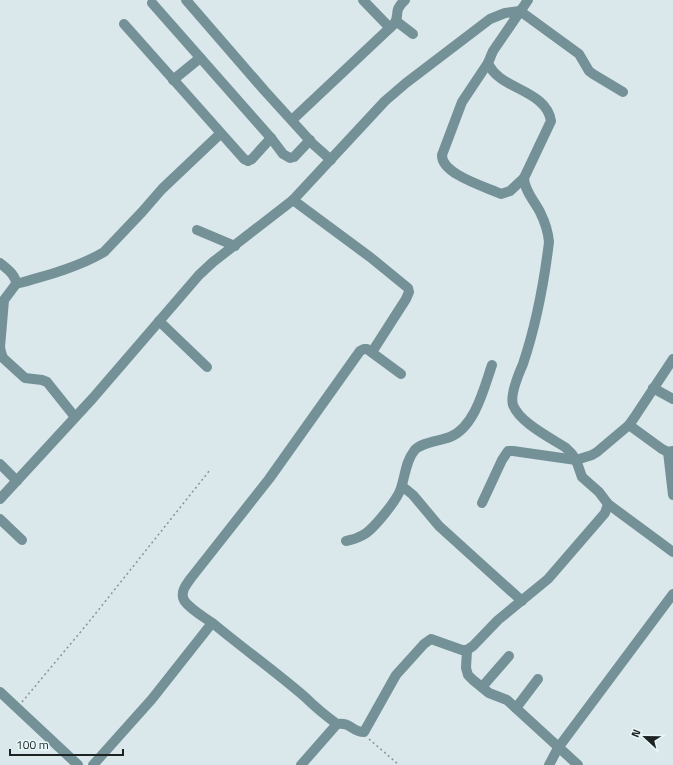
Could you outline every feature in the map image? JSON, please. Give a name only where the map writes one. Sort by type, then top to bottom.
[{"type":"street","points":[[186,0],[264,90],[310,140],[331,160]]},
{"type":"street","points":[[363,0],[393,24],[413,34]]},
{"type":"street","points":[[292,120],[393,24],[397,8],[405,0]]},
{"type":"street","points":[[488,63],[494,72],[545,105],[550,113],[551,120],[524,178],[510,191],[501,194],[451,171],[444,164],[442,155],[462,102],[488,63],[492,51],[528,0]]},
{"type":"street","points":[[152,3],[271,138],[283,154],[290,158],[294,157],[310,140]]},
{"type":"street","points":[[0,499],[75,417],[186,289],[213,262],[293,200],[385,101],[406,83],[490,19],[505,13],[520,12],[579,54],[589,71],[623,92]]},
{"type":"street","points":[[124,24],[220,134],[244,159],[248,161],[252,159],[271,138]]},
{"type":"street","points":[[173,80],[200,58]]},
{"type":"street","points":[[75,417],[46,382],[42,380],[25,378],[3,358],[0,346],[4,300],[16,284],[52,274],[96,257],[104,252],[162,189],[220,134]]},
{"type":"street","points":[[524,178],[527,190],[540,212],[547,229],[549,242],[532,335],[517,380],[512,399],[513,405],[516,411],[527,422],[566,448],[576,460],[582,477],[599,492],[608,504],[620,511],[673,552]]},
{"type":"street","points":[[293,200],[370,257],[408,288],[409,292],[406,299],[372,352]]},
{"type":"street","points":[[197,230],[235,246]]},
{"type":"street","points":[[0,263],[14,276],[16,279],[16,284]]},
{"type":"street","points":[[159,321],[207,367]]},
{"type":"street","points":[[337,724],[184,601],[182,594],[185,587],[269,479],[357,356],[364,349],[367,349],[401,374]]},
{"type":"street","points":[[482,503],[502,460],[508,451],[576,460],[592,455],[596,452],[629,425],[673,359]]},
{"type":"street","points":[[346,541],[359,538],[369,531],[397,498],[415,449],[456,434],[472,417],[492,365]]},
{"type":"street","points":[[653,388],[673,399]]},
{"type":"street","points":[[629,425],[670,451],[673,495]]},
{"type":"street","points":[[0,464],[16,481]]},
{"type":"street","points":[[402,486],[413,495],[439,526],[522,601]]},
{"type":"street","points":[[301,765],[337,724],[344,723],[360,732],[364,732],[396,675],[431,638],[462,650],[467,650],[472,646],[495,623],[539,588],[558,569],[605,512],[608,504]]},
{"type":"street","points":[[0,519],[22,540]]},
{"type":"street","points":[[549,765],[558,748],[673,594]]},
{"type":"street","points":[[93,765],[152,699],[212,623]]},
{"type":"street","points":[[467,650],[467,672],[473,680],[489,693],[507,700],[578,765]]},
{"type":"street","points":[[482,687],[509,656]]},
{"type":"street","points":[[516,708],[538,679]]},
{"type":"street","points":[[0,692],[78,765]]},
{"type":"path","points":[[17,708],[88,623],[210,470]]},
{"type":"path","points":[[360,732],[399,765]]}]
